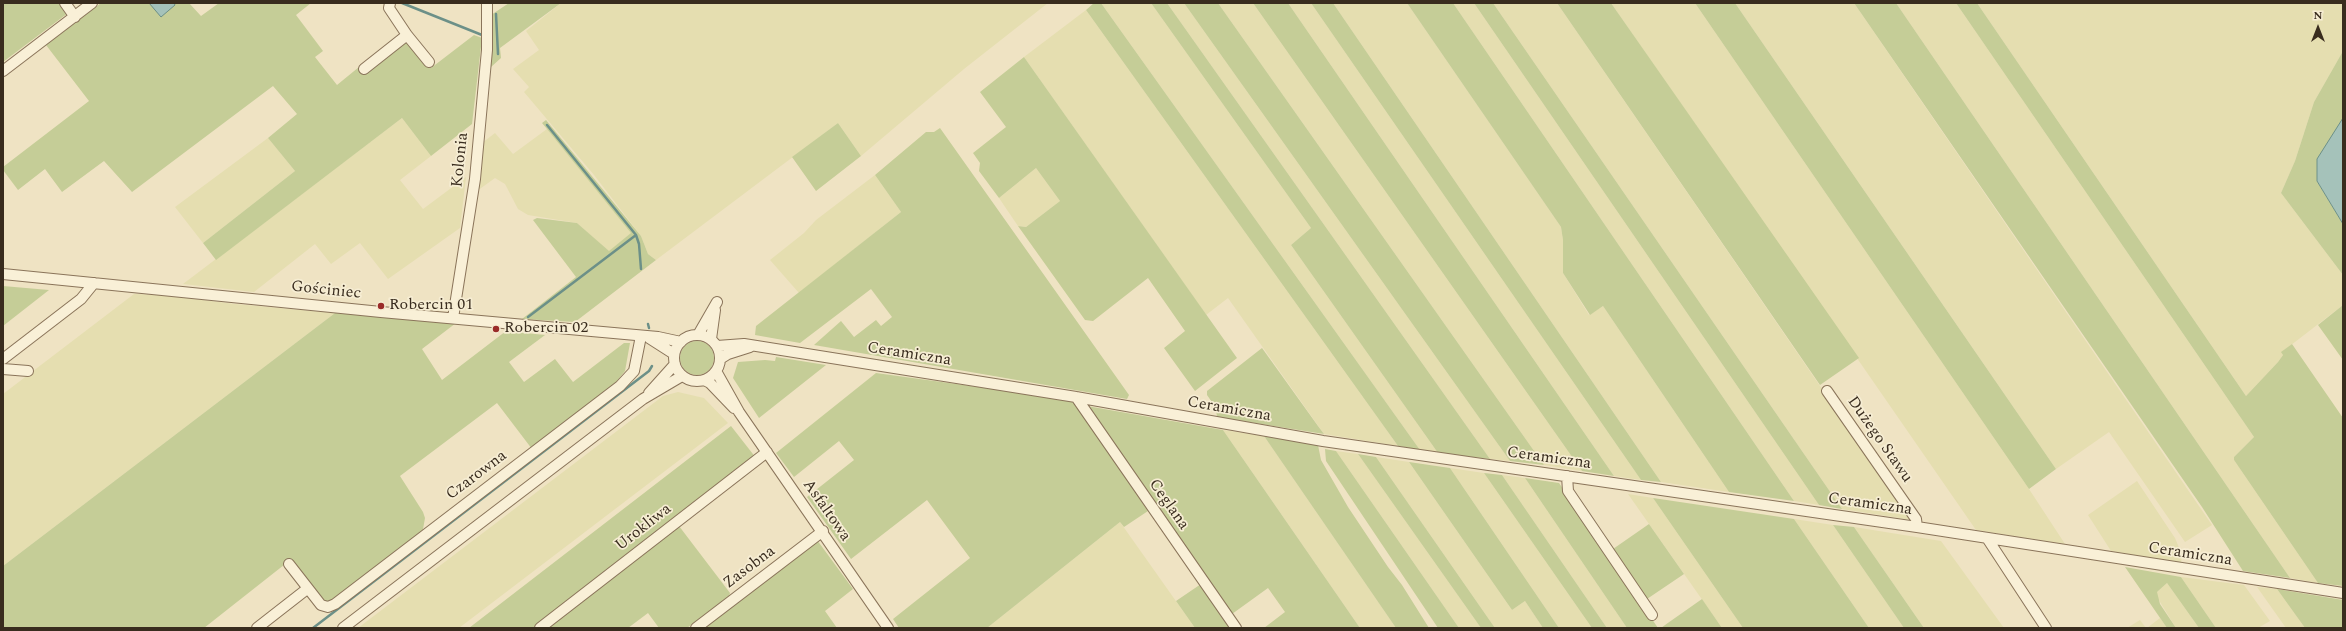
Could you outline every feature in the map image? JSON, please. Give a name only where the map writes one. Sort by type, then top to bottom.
[{"type":"street","points":[[65,3],[75,17]]},
{"type":"street","points":[[3,71],[92,3]]},
{"type":"street","points":[[390,3],[389,8],[407,35],[429,62]]},
{"type":"street","name":"Kolonia","points":[[453,318],[475,179],[487,50],[487,3]]},
{"type":"street","points":[[364,69],[407,35]]},
{"type":"street","name":"Gościniec","points":[[3,274],[643,336],[681,342]]},
{"type":"street","points":[[3,359],[81,299],[94,283]]},
{"type":"street","points":[[675,359],[682,376],[693,380],[704,380],[716,371],[720,359],[714,343],[717,302],[698,335]]},
{"type":"street","points":[[643,399],[675,359],[681,342],[686,337],[698,335],[714,343]]},
{"type":"street","name":"Gościniec","points":[[643,336],[675,359]]},
{"type":"street","name":"Czarowna","points":[[289,564],[321,605],[328,606],[335,604],[620,386],[634,371],[643,336]]},
{"type":"street","name":"Ceramiczna","points":[[714,343],[744,344],[1076,397],[1323,441],[1918,527],[2343,593]]},
{"type":"street","name":"Ceramiczna","points":[[720,359],[728,354],[752,346]]},
{"type":"street","points":[[3,369],[28,371]]},
{"type":"street","name":"Asfaltowa","points":[[716,371],[739,412],[888,628]]},
{"type":"street","points":[[343,628],[643,399],[682,376]]},
{"type":"street","name":"Asfaltowa","points":[[704,380],[710,383],[729,405],[739,412]]},
{"type":"street","name":"Dużego Stawu","points":[[1827,390],[1916,519],[1918,527]]},
{"type":"street","name":"Ceglana","points":[[1076,397],[1236,628]]},
{"type":"street","name":"Urokliwa","points":[[540,628],[767,452]]},
{"type":"street","points":[[1567,476],[1568,491],[1652,615]]},
{"type":"street","name":"Zasobna","points":[[696,628],[823,532]]},
{"type":"street","points":[[1987,538],[2046,628]]},
{"type":"street","points":[[257,628],[307,589]]},
{"type":"shaded area","points":[[561,3],[1048,3],[964,69],[861,156],[838,123],[656,260],[648,254],[641,236],[594,175],[524,92],[529,87],[513,69],[539,50],[526,31]]},
{"type":"shaded area","points":[[1101,3],[1151,3],[1311,228],[1291,245],[1438,453],[1420,450]]},
{"type":"shaded area","points":[[1167,3],[1184,3],[1510,461],[1490,459]]},
{"type":"shaded area","points":[[1218,3],[1253,3],[1582,471],[1544,465]]},
{"type":"shaded area","points":[[1288,3],[1311,3],[1641,480],[1614,476]]},
{"type":"shaded area","points":[[1333,3],[1407,3],[1561,227],[1563,240],[1563,273],[1589,315],[1603,306],[1729,492],[1661,482]]},
{"type":"shaded area","points":[[1453,3],[1474,3],[1819,505],[1794,501]]},
{"type":"shaded area","points":[[1493,3],[1557,3],[1912,520],[1842,509]]},
{"type":"shaded area","points":[[1611,3],[1695,3],[2029,489],[2065,544],[1976,530]]},
{"type":"shaded area","points":[[1735,3],[1854,3],[2212,525],[2185,542],[2109,432],[2056,469]]},
{"type":"shaded area","points":[[1896,3],[1956,3],[2254,437],[2234,457],[2234,460],[2318,583],[2290,578]]},
{"type":"shaded area","points":[[1977,3],[2343,3],[2343,51],[2314,102],[2295,161],[2281,193],[2343,275],[2343,305],[2282,352],[2283,355],[2278,362],[2246,396]]},
{"type":"shaded area","points":[[1086,10],[1398,446],[1324,434],[1228,298],[1206,315],[1024,57]]},
{"type":"shaded area","points":[[402,118],[431,156],[400,180],[423,209],[466,177],[460,228],[388,279],[360,243],[331,264],[315,244],[254,292],[183,284]]},
{"type":"shaded area","points":[[547,129],[632,233],[609,252],[577,223],[528,215],[518,209],[505,184],[495,178],[477,191],[482,143],[495,133],[513,154]]},
{"type":"shaded area","points":[[268,138],[295,171],[203,243],[175,207]]},
{"type":"shaded area","points":[[1036,168],[1060,201],[1026,227],[1018,226],[999,198]]},
{"type":"shaded area","points":[[875,175],[901,212],[799,293],[770,260],[804,233],[816,220]]},
{"type":"shaded area","points":[[134,294],[165,295],[235,304],[335,313],[3,566],[3,394]]},
{"type":"shaded area","points":[[678,392],[704,398],[728,423],[459,628],[358,628],[663,396]]},
{"type":"shaded area","points":[[1223,430],[1264,436],[1396,628],[1360,628]]},
{"type":"shaded area","points":[[1336,451],[1358,454],[1481,628],[1459,628]]},
{"type":"shaded area","points":[[1376,457],[1409,462],[1512,610],[1525,601],[1543,628],[1495,628]]},
{"type":"shaded area","points":[[1450,468],[1484,473],[1592,628],[1559,628]]},
{"type":"shaded area","points":[[1502,475],[1525,478],[1627,628],[1607,628]]},
{"type":"shaded area","points":[[2137,481],[2175,538],[2182,555],[2181,563],[2111,551],[2088,515]]},
{"type":"shaded area","points":[[1628,494],[1653,498],[1743,628],[1722,628]]},
{"type":"shaded area","points":[[1794,519],[1833,525],[1904,628],[1869,628]]},
{"type":"shaded area","points":[[1120,522],[1195,628],[987,628]]},
{"type":"shaded area","points":[[1854,527],[1941,541],[2004,628],[1924,628]]},
{"type":"shaded area","points":[[2181,577],[2244,585],[2270,621],[2258,628],[2216,628]]},
{"type":"shaded area","points":[[2167,583],[2199,628],[2176,628],[2157,597],[2157,592]]},
{"type":"shaded area","points":[[2257,587],[2277,589],[2305,628],[2286,628]]},
{"type":"shaded area","points":[[2160,618],[2167,628],[2147,628]]},
{"type":"shaded area","points":[[2140,620],[2146,628],[2127,628]]},
{"type":"green space","points":[[3,3],[59,3],[68,13],[3,62]]},
{"type":"green space","points":[[101,3],[189,3],[201,16],[219,3],[311,3],[296,15],[323,51],[315,57],[337,85],[359,67],[363,72],[406,40],[431,68],[474,35],[482,38],[472,124],[431,156],[402,118],[216,260],[203,243],[295,171],[268,138],[297,114],[273,86],[132,192],[104,161],[62,192],[45,169],[18,190],[3,170],[3,167],[89,101],[46,45]]},
{"type":"green space","points":[[509,3],[561,3],[500,48],[501,58],[491,67],[491,15]]},
{"type":"green space","points":[[1094,3],[1101,3],[1420,450],[1398,446],[1086,10]]},
{"type":"green space","points":[[1151,3],[1167,3],[1490,459],[1438,453],[1291,245],[1311,228]]},
{"type":"green space","points":[[1184,3],[1218,3],[1544,465],[1510,461]]},
{"type":"green space","points":[[1253,3],[1288,3],[1614,476],[1582,471]]},
{"type":"green space","points":[[1311,3],[1333,3],[1661,482],[1641,480]]},
{"type":"green space","points":[[1407,3],[1453,3],[1794,501],[1729,492],[1603,306],[1590,315],[1563,273],[1563,240],[1561,227]]},
{"type":"green space","points":[[1474,3],[1493,3],[1842,509],[1819,505]]},
{"type":"green space","points":[[1557,3],[1611,3],[1859,358],[1820,385]]},
{"type":"green space","points":[[1695,3],[1735,3],[2056,469],[2029,489]]},
{"type":"green space","points":[[1854,3],[1896,3],[2290,578],[2243,571],[2202,507]]},
{"type":"green space","points":[[1956,3],[1977,3],[2246,396],[2278,362],[2283,355],[2281,352],[2292,344],[2343,418],[2343,586],[2318,583],[2234,460],[2234,457],[2254,437]]},
{"type":"green space","points":[[2343,51],[2343,118],[2317,181],[2343,224],[2343,275],[2281,193],[2295,161],[2314,102]]},
{"type":"green space","points":[[1024,57],[1237,358],[1195,391],[1164,348],[1185,331],[1148,278],[1093,321],[1085,320],[1018,226],[1026,227],[1060,201],[1036,168],[999,198],[979,171],[980,163],[973,153],[1006,127],[980,92]]},
{"type":"green space","points":[[546,120],[641,236],[648,254],[656,260],[575,322],[522,319],[576,277],[533,220],[537,218],[577,223],[609,251],[631,233],[542,123]]},
{"type":"green space","points":[[838,123],[861,156],[816,191],[792,157]]},
{"type":"green space","points":[[940,128],[1129,395],[1127,399],[814,345],[841,321],[854,337],[876,320],[881,326],[892,317],[871,289],[800,343],[755,335],[756,326],[901,212],[875,175],[926,132],[934,132]]},
{"type":"green space","points":[[3,286],[49,290],[3,326]]},
{"type":"green space","points":[[2343,305],[2343,360],[2318,325]]},
{"type":"green space","points":[[335,313],[456,323],[422,349],[442,380],[506,331],[545,335],[509,362],[524,382],[555,359],[573,382],[624,343],[630,343],[625,371],[616,382],[617,384],[532,449],[497,403],[400,476],[423,512],[425,518],[422,535],[330,604],[322,603],[289,561],[204,628],[3,628],[3,566]]},
{"type":"green space","points":[[697,341],[709,346],[714,358],[709,370],[697,375],[685,370],[680,358],[685,346]]},
{"type":"green space","points":[[1262,348],[1324,434],[1217,417],[1216,408],[1207,395],[1207,391]]},
{"type":"green space","points":[[776,357],[826,365],[759,418],[733,378],[738,362],[765,360],[775,361]]},
{"type":"green space","points":[[876,373],[1073,400],[1148,511],[1124,527],[1120,522],[987,628],[899,628],[893,619],[970,558],[927,500],[851,559],[807,497],[854,460],[839,441],[794,477],[776,453]]},
{"type":"green space","points":[[1087,406],[1223,430],[1360,628],[1264,628],[1285,612],[1268,588],[1232,614]]},
{"type":"green space","points":[[731,426],[756,458],[535,628],[469,628]]},
{"type":"green space","points":[[1264,436],[1318,445],[1321,460],[1348,507],[1388,567],[1402,585],[1429,628],[1396,628]]},
{"type":"green space","points":[[1325,449],[1336,451],[1459,628],[1438,628],[1326,461]]},
{"type":"green space","points":[[1358,454],[1376,457],[1495,628],[1481,628]]},
{"type":"green space","points":[[1409,462],[1450,468],[1559,628],[1543,628],[1525,601],[1512,610]]},
{"type":"green space","points":[[1484,473],[1502,475],[1607,628],[1592,628]]},
{"type":"green space","points":[[1525,478],[1559,483],[1658,628],[1627,628]]},
{"type":"green space","points":[[1653,498],[1794,519],[1869,628],[1743,628]]},
{"type":"green space","points":[[1649,524],[1684,574],[1647,599],[1613,549]]},
{"type":"green space","points":[[1833,525],[1854,527],[1924,628],[1904,628]]},
{"type":"green space","points":[[679,526],[730,593],[729,596],[687,628],[659,628],[648,613],[628,628],[545,628]]},
{"type":"green space","points":[[817,540],[853,589],[825,611],[837,628],[702,628]]},
{"type":"green space","points":[[2125,567],[2181,577],[2216,628],[2199,628],[2167,583],[2157,592],[2160,604],[2176,628],[2167,628]]},
{"type":"green space","points":[[1201,584],[1232,628],[1195,628],[1176,601]]},
{"type":"green space","points":[[2277,589],[2343,600],[2343,628],[2305,628]]},
{"type":"green space","points":[[1702,599],[1722,628],[1661,628],[1665,625]]},
{"type":"water","points":[[149,3],[174,3],[175,5],[161,17]]},
{"type":"water","points":[[2343,118],[2343,224],[2317,181],[2317,159]]},
{"type":"waterway","points":[[402,3],[482,35]]},
{"type":"waterway","points":[[496,14],[498,54]]},
{"type":"waterway","points":[[547,125],[636,235],[639,244],[641,269]]},
{"type":"waterway","points":[[528,317],[636,235]]},
{"type":"waterway","points":[[648,324],[649,328]]},
{"type":"waterway","points":[[313,628],[649,371],[652,366]]},
{"type":"place","name":"Robercin 01","points":[[381,306]]},
{"type":"place","name":"Robercin 02","points":[[496,329]]}]
